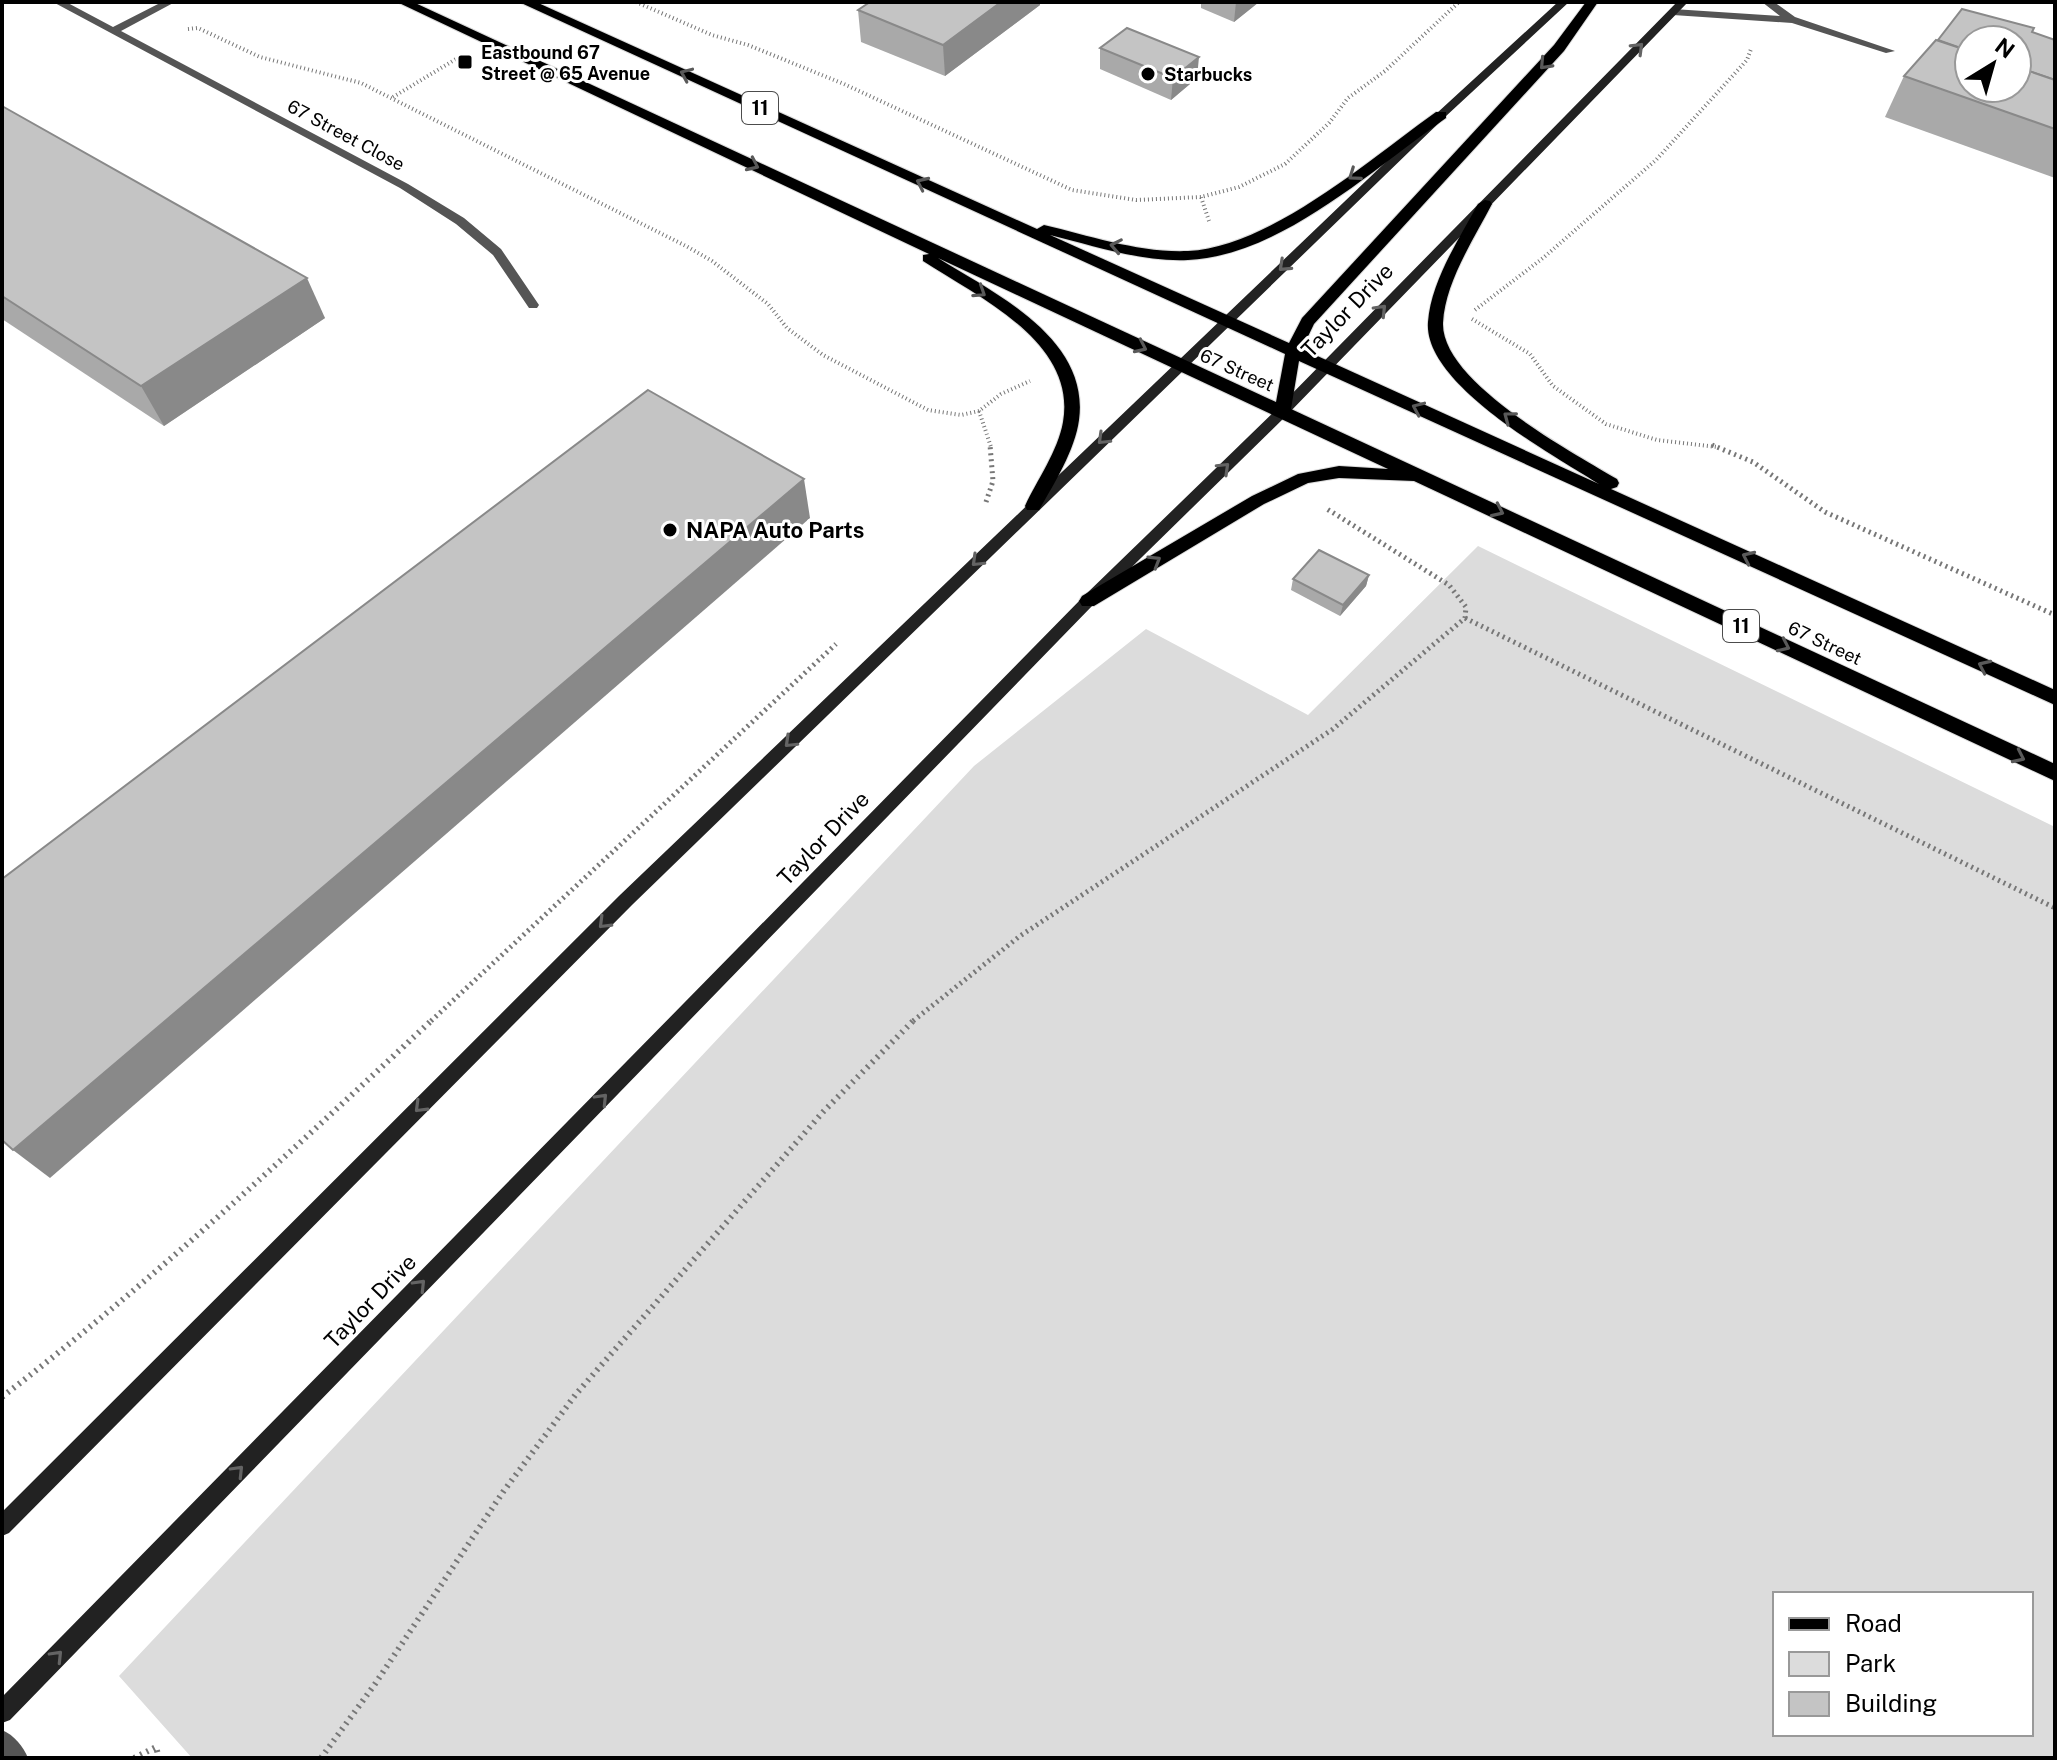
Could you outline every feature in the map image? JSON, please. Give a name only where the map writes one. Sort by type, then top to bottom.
[{"type":"main road","name":"67 Street","points":[[403,2],[2055,773]]},
{"type":"main road","name":"67 Street","points":[[525,2],[2055,698]]},
{"type":"main road","points":[[2,1526],[626,900],[1225,321],[1564,2]]},
{"type":"main road","points":[[1282,412],[1293,351],[1307,322],[1559,48],[1592,2]]},
{"type":"main road","name":"Taylor Drive","points":[[2,1712],[1088,601],[1282,412],[1683,2]]},
{"type":"main road","points":[[993,216],[1114,246],[1169,255],[1205,254],[1231,248],[1283,225],[1441,115]]},
{"type":"main road","points":[[1485,204],[1441,299],[1436,334],[1453,367],[1477,392],[1513,421],[1668,520]]},
{"type":"main road","points":[[868,219],[1013,314],[1055,352],[1068,374],[1072,398],[1071,422],[1033,506]]},
{"type":"main road","points":[[1088,601],[1258,500],[1304,478],[1339,472],[1427,478]]},
{"type":"street","name":"67 Street Close","points":[[58,2],[404,186],[460,221],[497,252],[533,305]]},
{"type":"street","points":[[114,31],[170,2]]},
{"type":"street","points":[[1767,2],[1793,20]]},
{"type":"street","points":[[1673,12],[1793,20],[1890,51]]},
{"type":"street","points":[[2,1741],[17,1758]]},
{"type":"path","points":[[636,2],[712,35],[748,45],[844,84],[1072,190],[1106,200],[1151,202],[1201,197],[1239,187],[1285,164],[1329,123],[1348,98],[1385,71],[1459,2]]},
{"type":"path","points":[[185,29],[198,28],[245,52],[338,75],[392,98],[712,261],[768,304],[787,328],[809,345],[903,399],[945,415],[979,411],[1014,386],[1036,379]]},
{"type":"path","points":[[1753,46],[1747,60],[1656,160],[1543,258],[1466,318],[1517,344],[1530,354],[1553,386],[1606,424],[1657,440],[1712,445],[1753,462],[1825,512],[2055,615]]},
{"type":"path","points":[[392,98],[458,58]]},
{"type":"path","points":[[1201,197],[1209,221],[1204,229]]},
{"type":"path","points":[[979,411],[989,436],[994,482],[989,499],[979,509]]},
{"type":"path","points":[[321,1758],[354,1715],[531,1452],[662,1297],[881,1053],[926,1009],[1029,931],[1317,741],[1379,693],[1465,618],[1466,607],[1449,585],[1329,512],[1320,503]]},
{"type":"path","points":[[1465,618],[2055,908]]},
{"type":"path","points":[[2,1397],[90,1329],[225,1213],[842,638]]},
{"type":"path","points":[[134,1758],[156,1747],[159,1758]]},
{"type":"green space","points":[[1478,546],[2055,827],[2055,1758],[192,1758],[119,1676],[974,766],[1146,629],[1308,715]]},
{"type":"building","points":[[870,2],[1001,2],[943,45],[858,10]]},
{"type":"building","points":[[1962,9],[2019,24],[1953,24],[1953,45],[1938,40]]},
{"type":"building","points":[[1127,28],[1199,57],[1173,78],[1100,48]]},
{"type":"building","points":[[2033,32],[2055,40],[2055,80],[2033,72]]},
{"type":"building","points":[[1936,40],[1953,46],[1953,93],[1904,76]]},
{"type":"building","points":[[2033,72],[2055,80],[2055,129],[1984,104],[2033,104]]},
{"type":"building","points":[[2,106],[307,278],[141,386],[2,296]]},
{"type":"building","points":[[648,390],[804,479],[13,1150],[2,1140],[2,879]]},
{"type":"building","points":[[1319,550],[1369,575],[1343,605],[1293,579]]},
{"type":"place","name":"Eastbound 67 Street @ 65 Avenue","points":[[465,62]]},
{"type":"place","name":"Starbucks","points":[[1148,74]]},
{"type":"place","name":"NAPA Auto Parts","points":[[670,530]]}]
